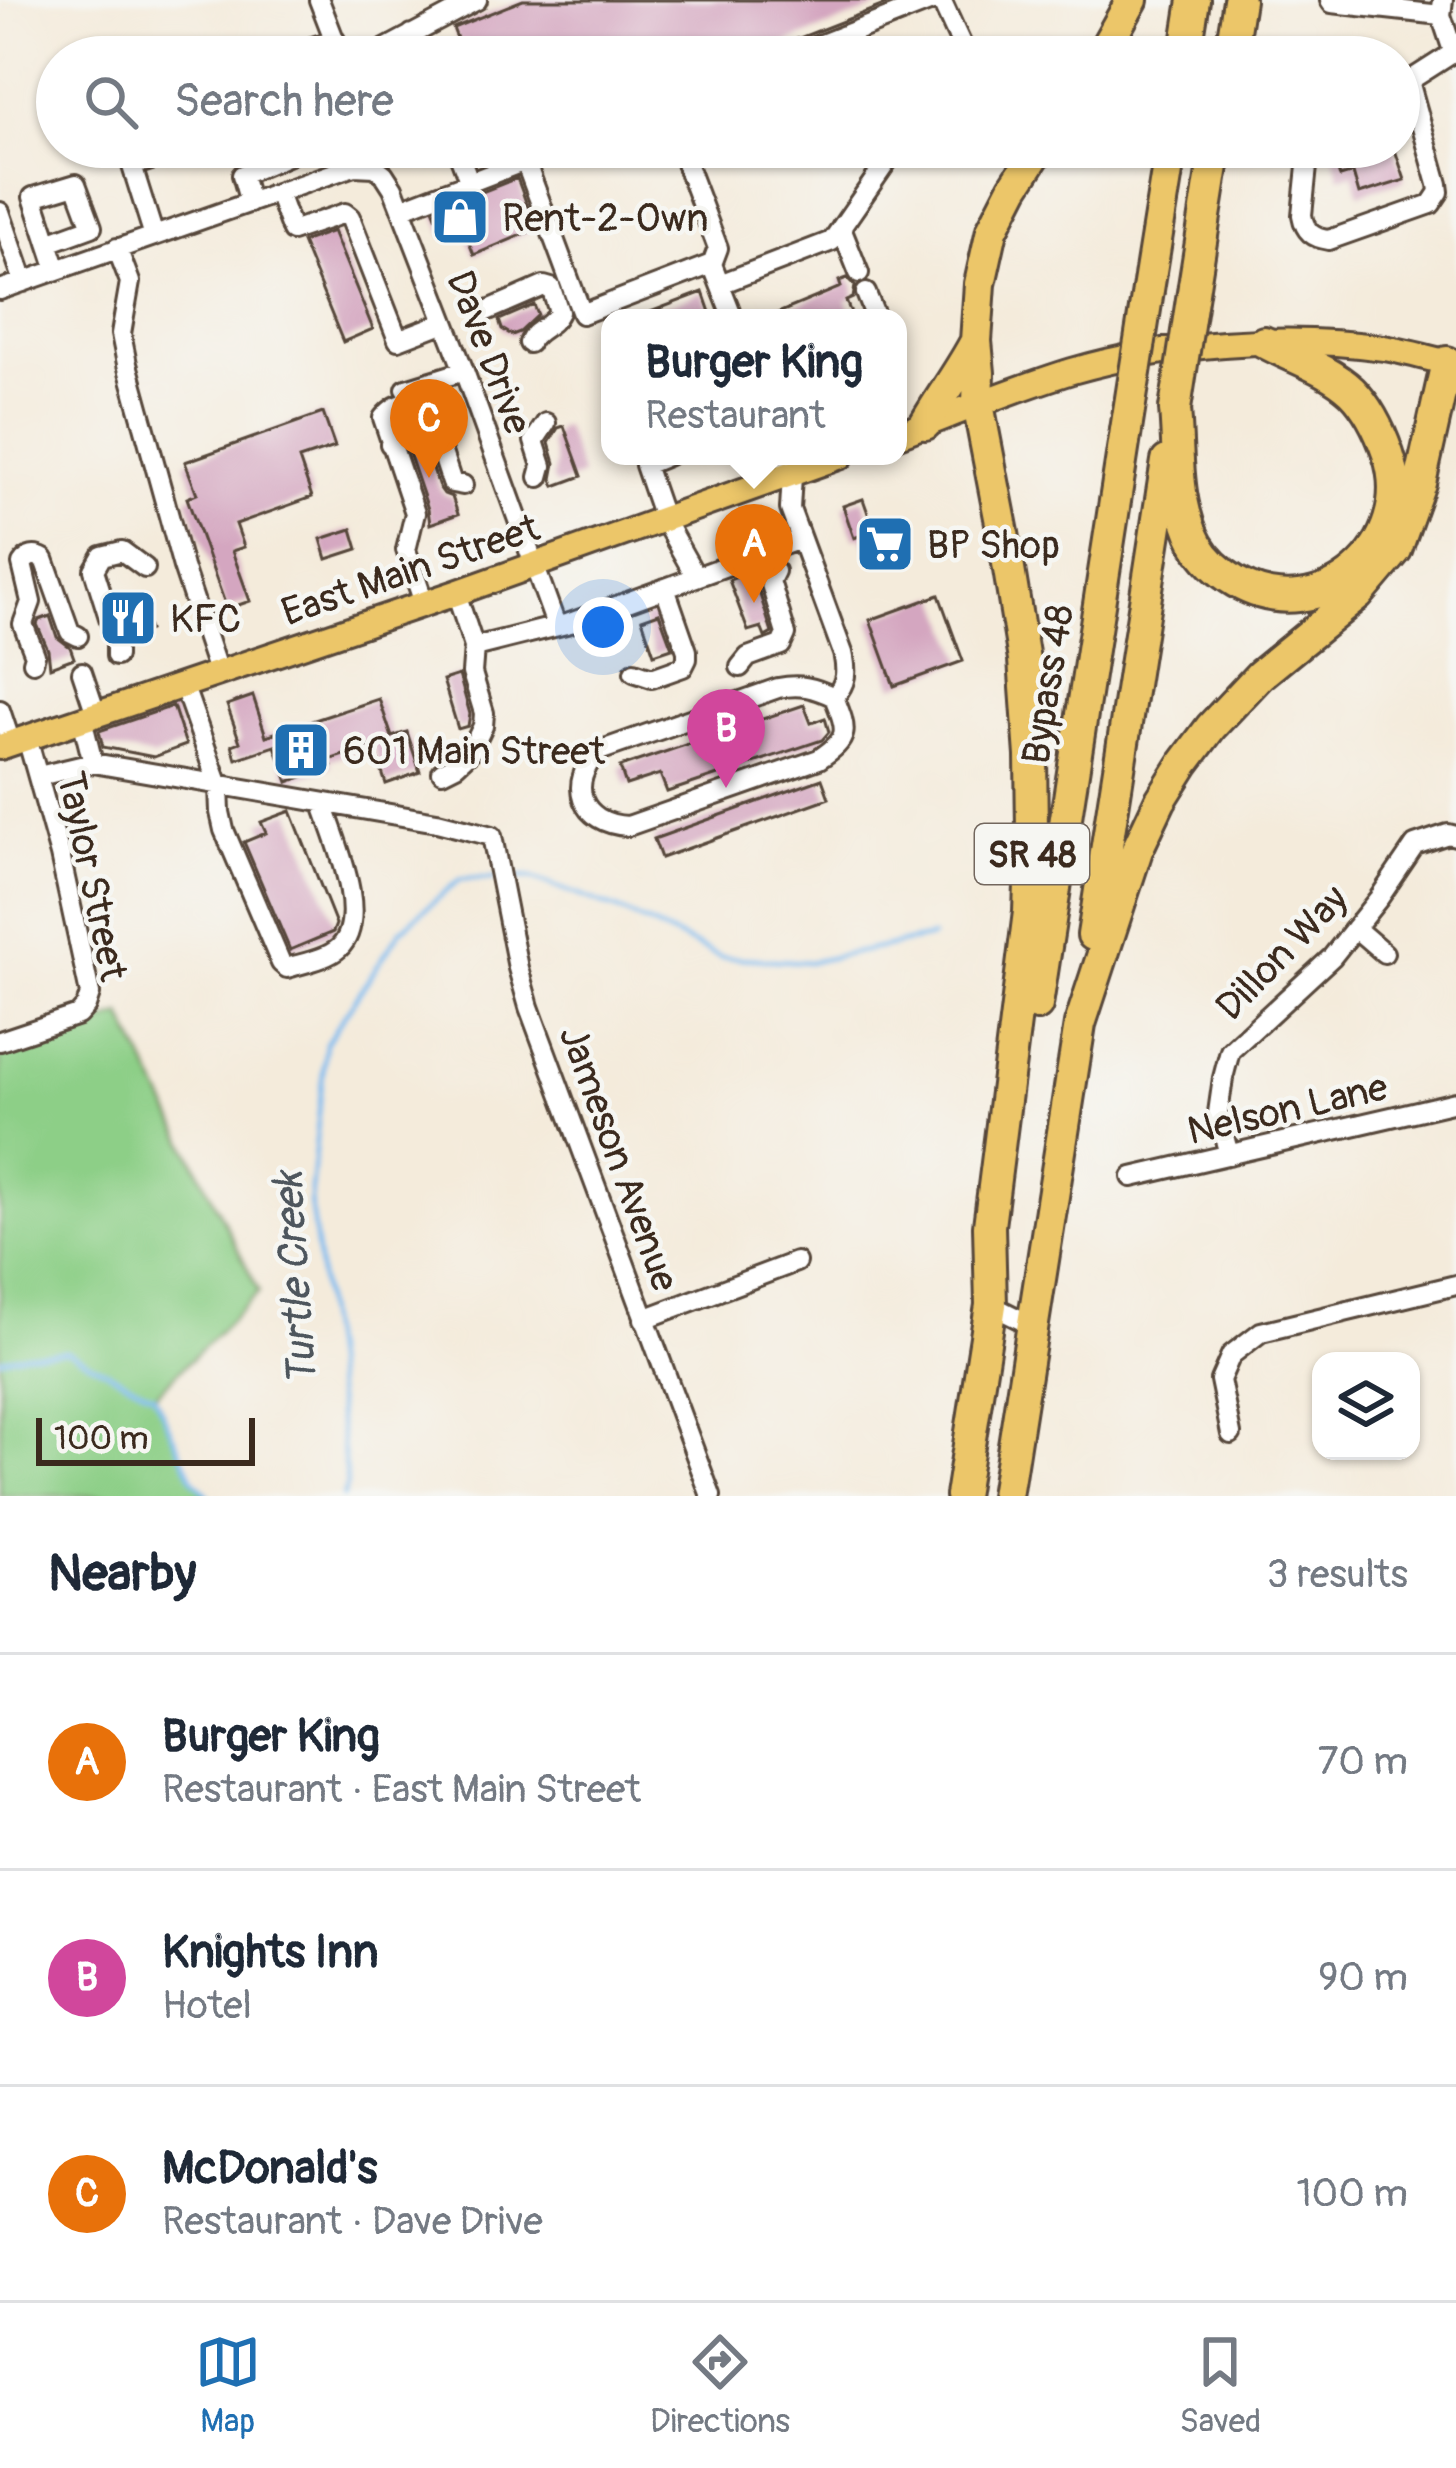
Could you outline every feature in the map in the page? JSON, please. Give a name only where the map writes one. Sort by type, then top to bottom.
[{"type":"highway","points":[[1112,36],[1132,0]]},
{"type":"highway","points":[[1188,36],[1193,0]]},
{"type":"highway","points":[[1233,36],[1239,0]]},
{"type":"highway","points":[[978,404],[980,284],[992,230],[1026,168]]},
{"type":"highway","name":"Bypass 48","points":[[991,1305],[1168,168]]},
{"type":"highway","points":[[1081,1024],[1213,168]]},
{"type":"highway","points":[[912,429],[962,368],[976,341]]},
{"type":"highway","points":[[1264,342],[1333,377],[1371,415],[1392,466],[1392,510]]},
{"type":"highway","points":[[1175,409],[1183,506],[1196,543],[1227,577],[1250,590],[1274,596],[1304,595],[1336,586],[1373,553],[1386,531],[1426,386],[1453,358]]},
{"type":"highway","name":"SR 48","points":[[1006,1496],[1081,1024],[1131,864],[1184,763],[1211,727],[1260,675],[1358,595],[1396,550],[1420,483],[1453,358]]},
{"type":"highway","name":"SR 48","points":[[961,1496],[991,1305],[989,1226],[1029,912],[1032,830],[1024,660],[978,404]]},
{"type":"main road","points":[[912,429],[1055,377],[1196,348],[1308,341],[1453,358]]},
{"type":"main road","name":"East Main Street","points":[[13,743],[664,520],[788,465]]},
{"type":"street","points":[[319,0],[333,36]]},
{"type":"street","points":[[408,36],[477,0]]},
{"type":"street","points":[[834,36],[897,7],[938,0],[957,36]]},
{"type":"street","points":[[1330,0],[1442,8],[1455,51],[1420,72]]},
{"type":"street","points":[[1308,168],[1304,226],[1319,239],[1329,240],[1431,204],[1438,184],[1420,130]]},
{"type":"street","points":[[133,168],[154,236]]},
{"type":"street","points":[[250,203],[242,175],[258,168]]},
{"type":"street","points":[[0,290],[348,168]]},
{"type":"street","name":"Dave Drive","points":[[382,168],[445,322],[457,374],[556,625]]},
{"type":"street","points":[[464,168],[470,183]]},
{"type":"street","points":[[401,209],[508,168]]},
{"type":"street","points":[[528,168],[582,314],[712,264]]},
{"type":"street","points":[[688,168],[718,248],[712,264],[730,309]]},
{"type":"street","points":[[720,284],[832,241],[882,168]]},
{"type":"street","points":[[278,193],[292,231],[345,214],[350,217],[398,340],[445,322]]},
{"type":"street","points":[[0,212],[4,235],[24,282]]},
{"type":"street","points":[[841,228],[859,273]]},
{"type":"street","points":[[48,243],[57,270]]},
{"type":"street","points":[[117,248],[130,282],[121,334],[127,364],[218,672]]},
{"type":"street","points":[[484,312],[544,286],[550,288],[560,312],[555,321],[532,334],[529,343]]},
{"type":"street","points":[[866,293],[872,309]]},
{"type":"street","points":[[406,389],[457,374]]},
{"type":"street","points":[[433,412],[457,374]]},
{"type":"street","points":[[424,603],[406,550],[416,513],[383,418],[391,408],[416,403],[433,412],[452,483],[463,485]]},
{"type":"street","points":[[538,476],[542,466],[534,441],[546,423]]},
{"type":"street","points":[[645,465],[664,520],[695,577]]},
{"type":"street","points":[[788,465],[790,509],[847,670],[834,698]]},
{"type":"street","points":[[473,647],[570,623],[800,539]]},
{"type":"street","points":[[116,656],[116,640],[94,570],[102,556],[122,551],[145,568]]},
{"type":"street","points":[[33,662],[35,655],[22,624],[31,602],[22,564],[31,556],[44,559],[70,632],[78,635]]},
{"type":"street","points":[[740,667],[784,640],[770,581],[775,571]]},
{"type":"street","points":[[634,672],[652,678],[683,668],[687,659],[665,588]]},
{"type":"street","points":[[442,772],[471,751],[483,726],[484,713],[472,673],[473,647],[456,593]]},
{"type":"street","points":[[82,672],[93,763]]},
{"type":"street","points":[[39,776],[93,763],[219,786],[322,804],[351,888],[351,926],[344,944],[334,952],[286,968],[281,963],[224,830],[219,786],[183,684]]},
{"type":"street","points":[[798,685],[834,698],[843,739],[818,760],[628,826],[597,819],[582,798],[580,779],[599,751],[778,688],[798,685]]},
{"type":"street","name":"Taylor Street","points":[[0,710],[13,743],[39,776],[90,994],[78,1015],[0,1041]]},
{"type":"street","name":"Jameson Avenue","points":[[322,804],[492,836],[529,1007],[711,1496]]},
{"type":"street","name":"Dillon Way","points":[[1229,1155],[1218,1113],[1230,1051],[1332,957],[1415,845],[1448,834],[1456,836]]},
{"type":"street","points":[[1355,928],[1384,953]]},
{"type":"street","name":"Nelson Lane","points":[[1132,1177],[1456,1102]]},
{"type":"street","points":[[644,1319],[796,1262]]},
{"type":"street","points":[[1231,1434],[1220,1380],[1231,1355],[1261,1332],[1456,1285]]},
{"type":"street","points":[[991,1305],[1033,1326]]},
{"type":"green space","points":[[122,1015],[259,1292],[155,1395],[193,1479],[209,1496],[0,1496],[0,1056]]},
{"type":"building","points":[[523,0],[897,0],[805,36],[456,36],[453,28]]},
{"type":"building","points":[[1337,168],[1401,168],[1405,180],[1359,194],[1353,173],[1340,177]]},
{"type":"building","points":[[517,178],[536,229],[474,255],[464,230],[445,238],[434,211]]},
{"type":"building","points":[[333,231],[373,329],[343,342],[302,242]]},
{"type":"building","points":[[847,278],[855,286],[853,298],[846,301],[849,309],[788,309],[841,287],[839,281]]},
{"type":"building","points":[[703,292],[709,309],[658,309]]},
{"type":"building","points":[[534,305],[538,315],[520,332],[512,335],[502,329],[499,320]]},
{"type":"building","points":[[323,413],[335,447],[299,459],[312,497],[236,524],[244,547],[232,551],[250,601],[227,609],[187,498],[197,494],[185,462]]},
{"type":"building","points":[[564,426],[582,476],[555,486],[549,443]]},
{"type":"building","points":[[422,435],[439,487],[452,497],[458,514],[430,524],[406,444]]},
{"type":"building","points":[[863,499],[876,536],[900,528],[907,547],[871,560],[862,535],[854,538],[843,506]]},
{"type":"building","points":[[352,529],[358,549],[327,559],[321,539]]},
{"type":"building","points":[[758,569],[757,585],[772,633],[765,637],[761,627],[748,631],[729,580]]},
{"type":"building","points":[[939,595],[963,661],[894,686],[870,620]]},
{"type":"building","name":"KFC","points":[[137,596],[149,630],[129,637],[118,602]]},
{"type":"building","points":[[659,613],[672,648],[654,654],[642,619]]},
{"type":"building","points":[[50,616],[57,637],[70,647],[74,658],[50,667],[37,624]]},
{"type":"building","points":[[459,675],[470,714],[468,726],[458,729],[443,680]]},
{"type":"building","points":[[253,696],[266,736],[379,699],[392,737],[407,732],[420,772],[386,784],[373,745],[329,760],[332,766],[288,782],[275,746],[236,759],[232,745],[240,742],[227,705]]},
{"type":"building","points":[[804,705],[811,723],[825,718],[829,732],[822,740],[667,792],[660,774],[626,785],[620,767]]},
{"type":"building","points":[[173,706],[186,745],[154,757],[103,747],[99,731]]},
{"type":"building","points":[[822,779],[829,798],[661,858],[654,839]]},
{"type":"building","points":[[291,811],[336,924],[333,932],[290,950],[244,842],[266,833],[261,822]]},
{"type":"waterway","name":"Turtle Creek","points":[[506,878],[529,877],[616,909],[721,957],[810,962],[932,937]]},
{"type":"waterway","name":"Turtle Creek","points":[[343,1496],[347,1484],[310,1200],[326,1043],[401,930],[460,879],[495,878]]},
{"type":"waterway","name":"Turtle Creek","points":[[0,1359],[67,1351],[154,1395],[193,1479],[209,1496]]},
{"type":"place","name":"Rent-2-Own","points":[[460,217]]},
{"type":"place","name":"McDonald's","points":[[429,478]]},
{"type":"place","name":"BP Shop","points":[[885,544]]},
{"type":"place","name":"Burger King","points":[[754,603]]},
{"type":"place","name":"KFC","points":[[128,618]]},
{"type":"place","name":"601 Main Street","points":[[301,750]]},
{"type":"place","name":"Knights Inn","points":[[726,788]]}]
